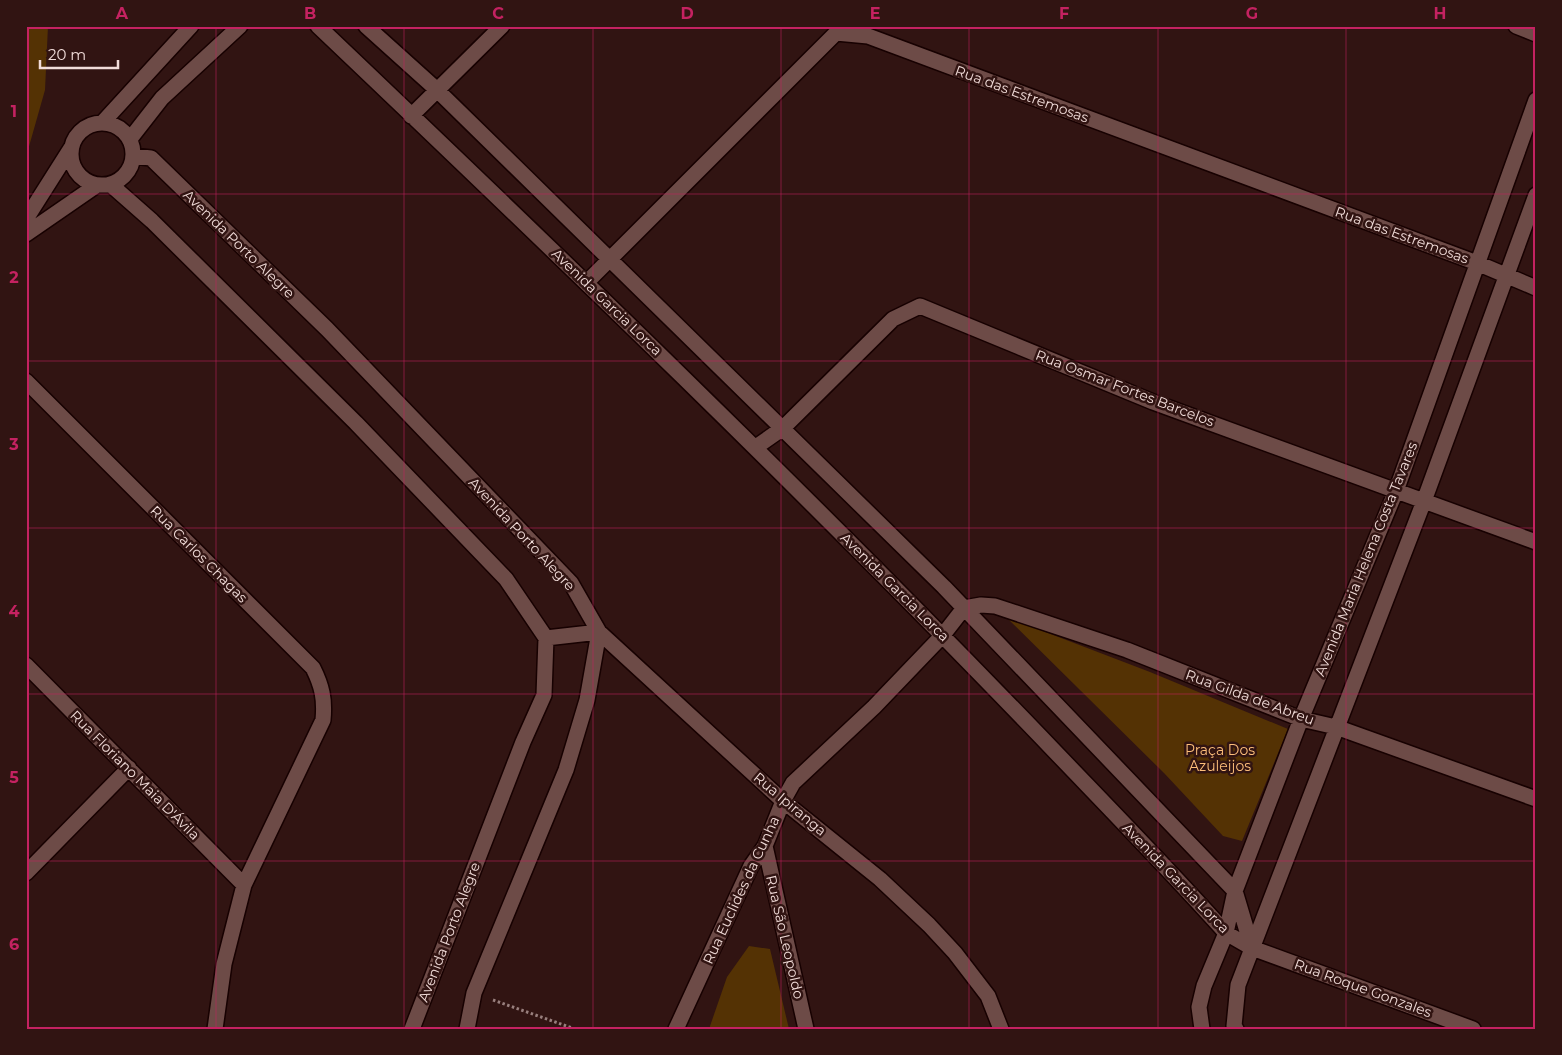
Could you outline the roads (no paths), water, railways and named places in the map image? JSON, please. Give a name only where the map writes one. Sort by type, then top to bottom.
[{"type":"street","points":[[103,122],[191,26]]},
{"type":"street","points":[[130,139],[162,98],[240,26]]},
{"type":"street","name":"Avenida Garcia Lorca","points":[[318,26],[587,282],[756,448],[943,635],[1226,933],[1252,948]]},
{"type":"street","name":"Avenida Garcia Lorca","points":[[366,26],[436,89],[610,258],[964,608],[1235,891],[1252,948]]},
{"type":"street","points":[[411,116],[436,89],[502,26]]},
{"type":"street","points":[[1516,26],[1536,34]]},
{"type":"street","name":"Rua das Estremosas","points":[[587,282],[836,33],[868,36],[1476,263],[1505,277],[1536,288]]},
{"type":"street","name":"Avenida Maria Helena Costa Tavares","points":[[1202,1029],[1199,1007],[1204,986],[1226,933],[1235,891],[1301,719],[1396,491],[1476,263],[1536,100]]},
{"type":"street","points":[[26,219],[81,130],[95,123],[103,122],[118,126],[130,139],[133,156],[126,174],[103,184],[26,234]]},
{"type":"street","points":[[71,148],[71,159],[77,173],[83,179],[103,184],[152,221],[370,437],[506,579],[546,638],[599,632],[587,700],[566,770],[474,993],[467,1029]]},
{"type":"street","name":"Avenida Porto Alegre","points":[[133,156],[150,158],[327,329],[571,583],[599,632]]},
{"type":"street","points":[[1236,1029],[1234,1026],[1238,985],[1424,501],[1536,195]]},
{"type":"street","name":"Rua Osmar Fortes Barcelos","points":[[756,448],[782,428],[893,319],[920,306],[1153,402],[1536,542]]},
{"type":"street","name":"Rua Carlos Chagas","points":[[26,381],[313,668],[322,686],[325,702],[323,720],[244,885],[224,964],[215,1029]]},
{"type":"street","name":"Rua Gilda de Abreu","points":[[964,608],[981,605],[1004,609],[1127,650],[1301,719],[1336,727],[1536,799]]},
{"type":"street","name":"Rua Euclides da Cunha","points":[[676,1029],[751,866],[765,846],[783,801],[793,783],[874,707],[943,635],[964,608]]},
{"type":"street","name":"Rua Ipiranga","points":[[599,632],[783,801],[880,879],[928,925],[955,953],[988,996],[1001,1029]]},
{"type":"street","name":"Avenida Porto Alegre","points":[[412,1029],[523,742],[544,695],[546,638]]},
{"type":"street","name":"Rua Floriano Maia D'Ávila","points":[[26,665],[244,885]]},
{"type":"street","points":[[26,872],[129,768]]},
{"type":"street","name":"Rua São Leopoldo","points":[[765,846],[806,1029]]},
{"type":"street","name":"Rua Roque Gonzales","points":[[1252,948],[1473,1029]]},
{"type":"park label","name":"Praça Dos Azuleijos","points":[[1220,758]]}]
